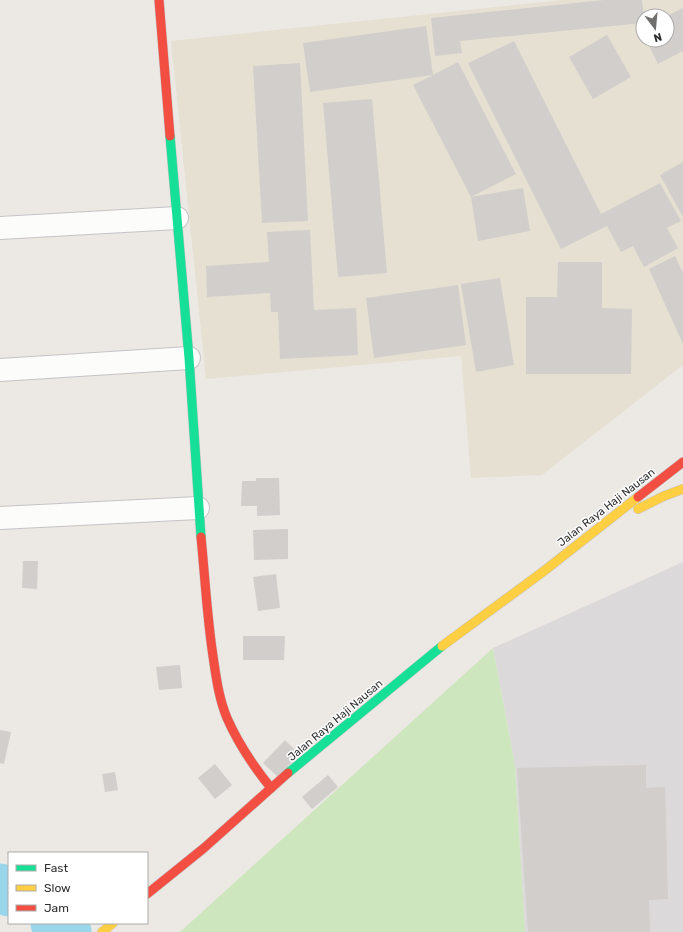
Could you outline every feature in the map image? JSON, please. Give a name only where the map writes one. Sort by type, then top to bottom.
[{"type":"main road","points":[[159,0],[189,358],[198,508],[210,634],[218,689],[227,718],[259,773],[271,788]]},
{"type":"main road","name":"Jalan Raya Haji Nausan","points":[[544,571],[683,462]]},
{"type":"main road","name":"Jalan Raya Haji Nausan","points":[[148,893],[204,848],[271,788],[441,647],[544,571],[621,517],[664,496],[683,489]]},
{"type":"main road","points":[[102,932],[112,924]]},
{"type":"street","points":[[0,228],[177,218]]},
{"type":"street","points":[[0,370],[189,358]]},
{"type":"street","points":[[0,518],[198,508]]},
{"type":"shaded area","points":[[562,0],[683,0],[683,365],[542,475],[471,478],[461,356],[206,379],[171,41]]},
{"type":"shaded area","points":[[683,562],[683,932],[525,932],[515,765],[493,648]]},
{"type":"green space","points":[[493,648],[515,765],[525,932],[180,932]]},
{"type":"building","points":[[604,0],[642,0],[643,8],[635,8],[635,24],[460,41],[462,53],[435,56],[431,18]]},
{"type":"building","points":[[683,8],[683,51],[658,64],[650,48],[675,48],[675,12]]},
{"type":"building","points":[[426,26],[433,75],[310,92],[303,43]]},
{"type":"building","points":[[607,35],[631,77],[593,99],[569,57]]},
{"type":"building","points":[[514,41],[601,214],[660,183],[681,221],[667,228],[678,248],[644,267],[633,246],[621,252],[607,226],[561,249],[468,63]]},
{"type":"building","points":[[458,62],[516,174],[471,197],[413,85]]},
{"type":"building","points":[[300,63],[308,221],[262,223],[253,66]]},
{"type":"building","points":[[372,99],[387,273],[338,277],[323,103]]},
{"type":"building","points":[[683,162],[683,217],[660,175]]},
{"type":"building","points":[[523,188],[530,231],[478,241],[471,197]]},
{"type":"building","points":[[310,230],[314,310],[356,308],[358,355],[280,359],[278,312],[271,312],[270,293],[207,297],[206,266],[269,262],[267,232]]},
{"type":"building","points":[[675,256],[683,273],[683,344],[649,269]]},
{"type":"building","points":[[558,262],[602,262],[602,308],[632,309],[631,374],[526,374],[526,297],[557,297]]},
{"type":"building","points":[[500,278],[514,365],[476,372],[461,284]]},
{"type":"building","points":[[458,285],[466,345],[374,358],[366,298]]},
{"type":"building","points":[[256,478],[279,478],[280,515],[257,516],[257,506],[241,506],[242,481],[256,481]]},
{"type":"building","points":[[288,529],[288,559],[254,560],[253,530]]},
{"type":"building","points":[[23,561],[38,561],[37,589],[22,588]]},
{"type":"building","points":[[276,574],[280,608],[258,611],[253,577]]},
{"type":"building","points":[[243,636],[285,636],[284,660],[243,660]]},
{"type":"building","points":[[180,665],[182,688],[159,690],[156,667]]},
{"type":"building","points":[[0,730],[11,732],[4,764],[0,763]]},
{"type":"building","points":[[285,740],[299,754],[278,777],[263,763]]},
{"type":"building","points":[[215,764],[232,785],[215,799],[198,778]]},
{"type":"building","points":[[646,765],[646,788],[665,787],[668,899],[649,900],[650,932],[528,932],[517,768]]},
{"type":"building","points":[[115,772],[118,790],[105,792],[102,774]]},
{"type":"building","points":[[328,775],[338,787],[312,809],[302,797]]},
{"type":"waterway","points":[[0,887],[8,892]]},
{"type":"waterway","points":[[56,924],[68,932]]},
{"type":"traffic: fast","points":[[170,136],[189,358],[201,537]]},
{"type":"traffic: fast","points":[[288,773],[442,646]]},
{"type":"traffic: slow","points":[[638,509],[664,496],[683,489]]},
{"type":"traffic: slow","points":[[442,646],[544,571],[638,497]]},
{"type":"traffic: slow","points":[[102,932],[112,924]]},
{"type":"traffic: jam","points":[[159,0],[170,136]]},
{"type":"traffic: jam","points":[[638,497],[683,462]]},
{"type":"traffic: jam","points":[[201,537],[211,641],[222,703],[227,718],[241,746],[271,788]]},
{"type":"traffic: jam","points":[[148,893],[204,848],[288,773]]}]
